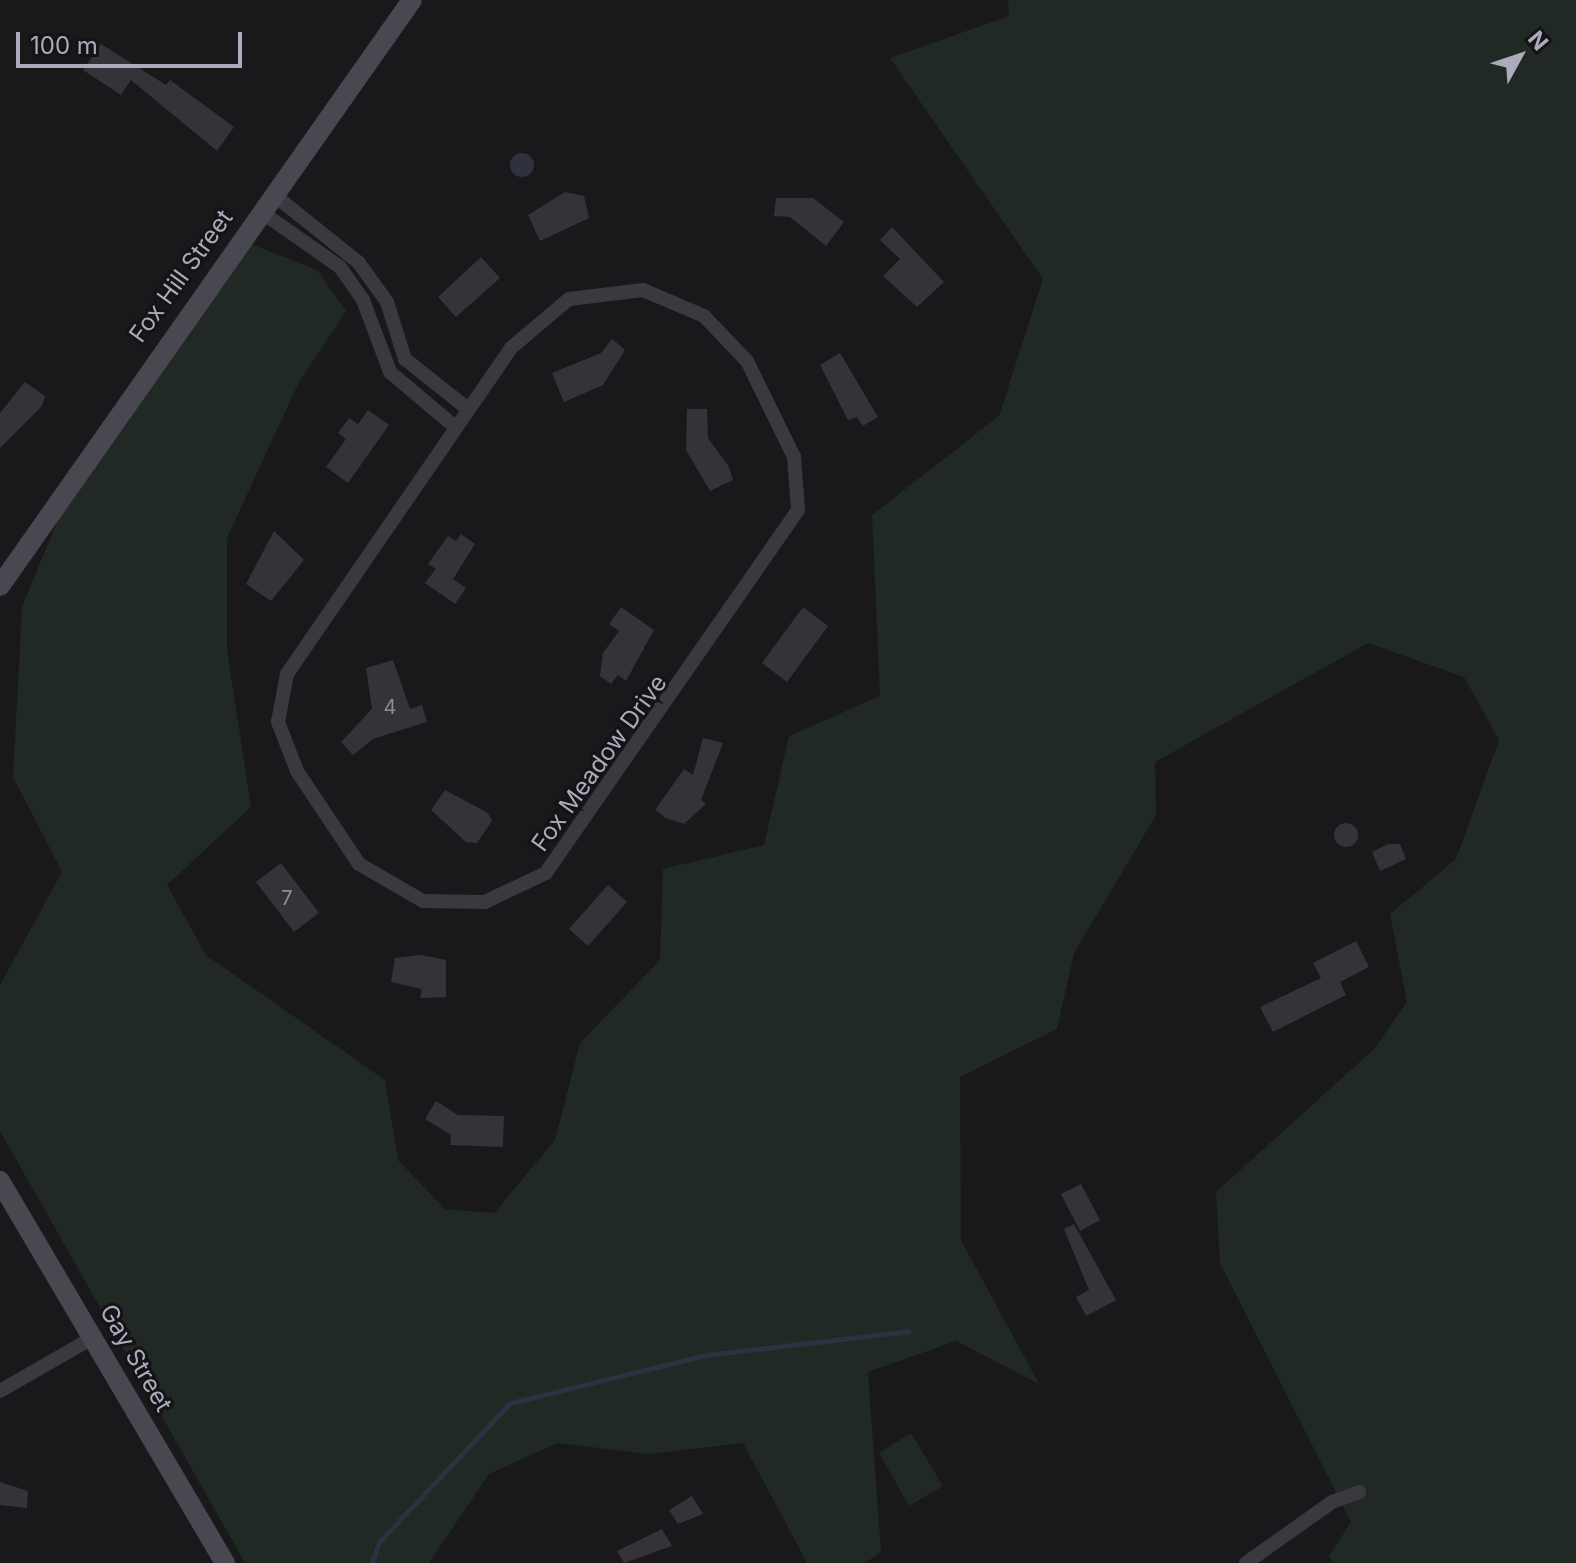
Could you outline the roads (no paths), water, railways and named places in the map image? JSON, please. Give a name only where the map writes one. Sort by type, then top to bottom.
[{"type":"street","name":"Fox Hill Street","points":[[0,586],[266,202],[412,0]]},
{"type":"street","points":[[266,202],[359,263],[387,302],[405,359],[468,409]]},
{"type":"street","points":[[266,202],[340,267],[363,300],[390,372],[455,427]]},
{"type":"street","name":"Fox Meadow Drive","points":[[643,290],[672,298],[726,334],[769,401],[801,485],[788,532],[570,846],[530,883],[465,905],[423,901],[359,864],[297,771],[278,722],[287,674],[299,653],[455,427],[542,317],[569,299],[643,290]]},
{"type":"street","name":"Gay Street","points":[[0,1181],[225,1563]]},
{"type":"street","points":[[0,1391],[94,1337]]},
{"type":"street","points":[[1246,1563],[1332,1502],[1359,1492]]},
{"type":"water","points":[[522,153],[531,156],[534,165],[531,174],[522,177],[513,174],[510,165],[513,156]]},
{"type":"waterway","points":[[372,1563],[379,1542],[510,1403],[706,1355],[909,1331]]}]
